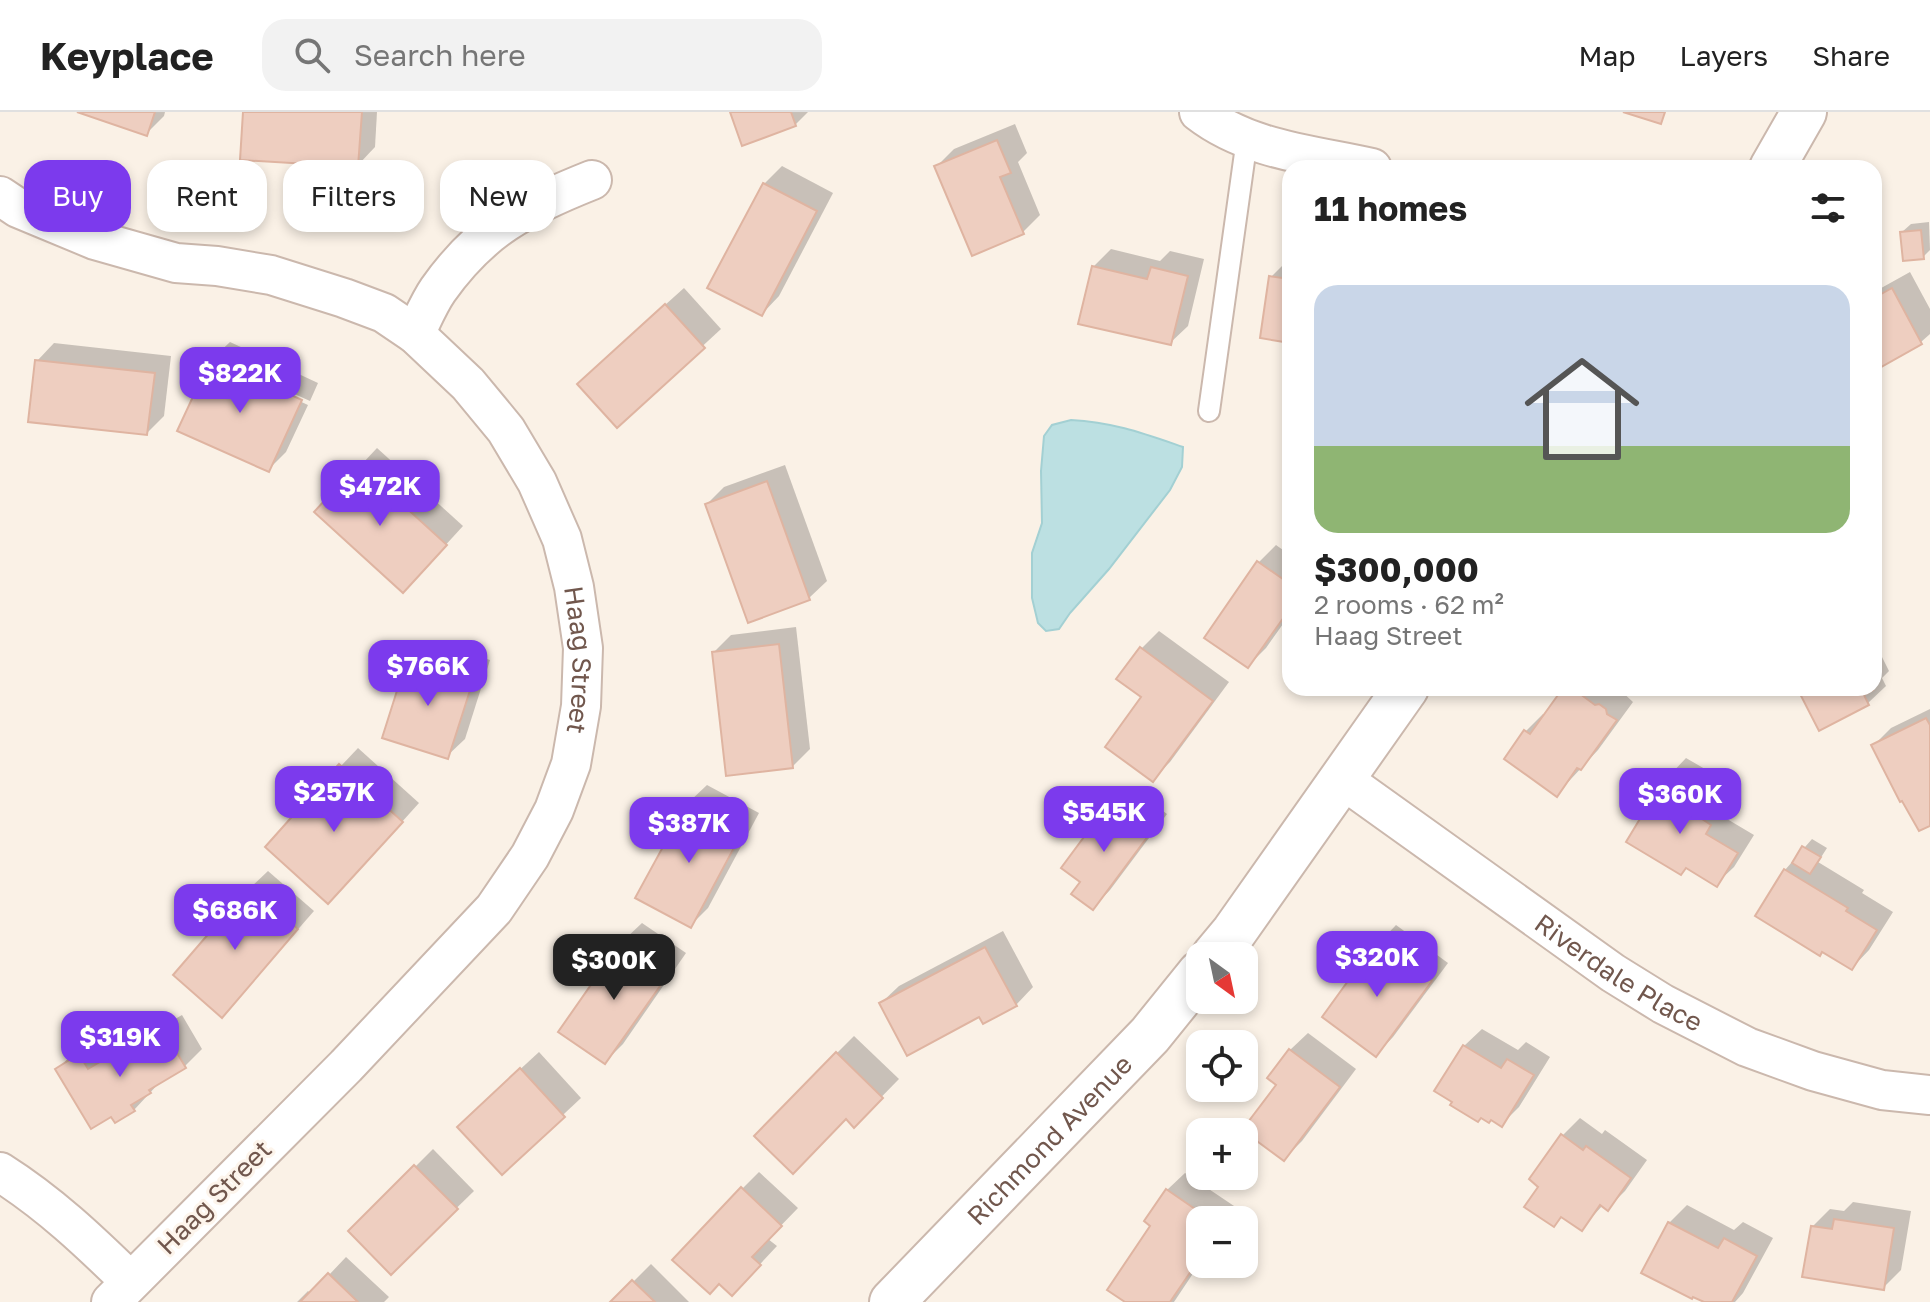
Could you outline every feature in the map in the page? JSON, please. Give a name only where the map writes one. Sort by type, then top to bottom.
[{"type":"street","points":[[1199,112],[1216,125],[1256,143],[1335,160]]},
{"type":"street","points":[[1777,160],[1804,112]]},
{"type":"street","points":[[415,334],[437,292],[473,247],[511,217],[544,199],[592,180]]},
{"type":"street","name":"Haag Street","points":[[0,196],[18,208],[95,240],[176,263],[271,275],[384,313],[415,334],[468,384],[506,430],[537,482],[562,539],[574,587],[583,648],[581,706],[571,764],[554,810],[530,856],[494,909],[346,1066],[121,1292]]},
{"type":"street","points":[[1226,942],[1400,696]]},
{"type":"street","name":"Riverdale Place","points":[[1342,779],[1613,973],[1663,1004],[1747,1047],[1802,1068],[1882,1090],[1930,1095]]},
{"type":"street","name":"Richmond Avenue","points":[[892,1302],[1150,1035],[1186,990]]},
{"type":"street","points":[[0,1172],[75,1227],[121,1292]]},
{"type":"lane","points":[[1209,411],[1247,139]]},
{"type":"water","points":[[1071,420],[1115,426],[1183,447],[1182,467],[1170,490],[1109,569],[1059,629],[1046,631],[1038,623],[1032,598],[1032,553],[1042,523],[1044,436],[1052,425]]},
{"type":"building","points":[[77,112],[155,112],[147,136]]},
{"type":"building","points":[[243,112],[362,112],[359,160],[283,160],[283,163],[240,160]]},
{"type":"building","points":[[730,112],[791,112],[796,126],[742,146]]},
{"type":"building","points":[[1623,112],[1665,112],[1661,124]]},
{"type":"building","points":[[997,140],[1011,173],[1000,177],[1024,234],[972,256],[934,166]]},
{"type":"building","points":[[763,183],[817,211],[762,316],[707,288]]},
{"type":"building","points":[[1921,230],[1924,259],[1903,261],[1900,232]]},
{"type":"building","points":[[1092,266],[1147,279],[1151,267],[1188,276],[1171,345],[1078,324]]},
{"type":"building","points":[[1269,276],[1282,278],[1282,342],[1260,338]]},
{"type":"building","points":[[1892,288],[1922,344],[1882,366],[1882,294]]},
{"type":"building","points":[[665,304],[705,348],[617,428],[577,384]]},
{"type":"building","points":[[211,358],[302,400],[269,472],[177,431]]},
{"type":"building","points":[[35,360],[155,373],[147,435],[28,422]]},
{"type":"building","points":[[358,464],[447,545],[403,593],[314,512]]},
{"type":"building","points":[[767,481],[810,600],[748,623],[705,504]]},
{"type":"building","points":[[1257,561],[1282,578],[1282,620],[1248,668],[1204,638]]},
{"type":"building","points":[[779,644],[793,768],[726,776],[712,652]]},
{"type":"building","points":[[1140,647],[1213,701],[1153,782],[1105,747],[1141,697],[1116,679]]},
{"type":"building","points":[[408,656],[474,678],[448,759],[382,738]]},
{"type":"building","points":[[1557,696],[1583,696],[1595,705],[1599,704],[1617,720],[1557,797],[1504,759],[1524,730],[1530,734]]},
{"type":"building","points":[[1801,696],[1864,696],[1869,705],[1819,731]]},
{"type":"building","points":[[1926,718],[1930,725],[1930,826],[1919,831],[1900,802],[1871,745]]},
{"type":"building","points":[[339,764],[403,822],[328,904],[265,847]]},
{"type":"building","points":[[1667,774],[1689,787],[1680,803],[1711,825],[1706,834],[1738,853],[1717,887],[1686,868],[1681,875],[1626,842]]},
{"type":"building","points":[[688,801],[743,831],[691,928],[635,898]]},
{"type":"building","points":[[1110,802],[1151,832],[1093,910],[1071,894],[1080,882],[1061,868]]},
{"type":"building","points":[[1802,846],[1821,857],[1810,874],[1792,863]]},
{"type":"building","points":[[1784,869],[1848,908],[1846,911],[1877,930],[1852,970],[1822,952],[1820,956],[1755,916]]},
{"type":"building","points":[[249,887],[298,929],[222,1018],[173,975]]},
{"type":"building","points":[[623,939],[670,972],[605,1064],[558,1032]]},
{"type":"building","points":[[1377,941],[1432,981],[1376,1057],[1322,1017]]},
{"type":"building","points":[[985,947],[1017,1006],[983,1024],[979,1017],[907,1056],[879,1003]]},
{"type":"building","points":[[164,1031],[186,1068],[131,1105],[135,1111],[115,1123],[111,1117],[91,1129],[55,1069],[79,1054],[88,1069],[127,1046],[129,1051]]},
{"type":"building","points":[[1463,1045],[1501,1068],[1507,1059],[1534,1075],[1502,1127],[1491,1120],[1489,1123],[1481,1118],[1478,1122],[1434,1091]]},
{"type":"building","points":[[1289,1049],[1340,1087],[1284,1161],[1258,1142],[1258,1118],[1251,1118],[1276,1085],[1267,1078]]},
{"type":"building","points":[[836,1052],[883,1098],[854,1128],[846,1119],[793,1174],[754,1136]]},
{"type":"building","points":[[520,1068],[565,1117],[502,1175],[457,1127]]},
{"type":"building","points":[[1561,1134],[1583,1150],[1586,1146],[1631,1178],[1608,1211],[1600,1205],[1582,1231],[1561,1217],[1554,1227],[1524,1207],[1538,1187],[1529,1179]]},
{"type":"building","points":[[414,1165],[458,1209],[391,1275],[348,1231]]},
{"type":"building","points":[[741,1187],[782,1226],[752,1257],[761,1265],[732,1296],[719,1284],[710,1294],[672,1260]]},
{"type":"building","points":[[1166,1189],[1191,1206],[1186,1206],[1186,1278],[1170,1302],[1125,1302],[1107,1290],[1150,1226],[1144,1221]]},
{"type":"building","points":[[1834,1219],[1894,1228],[1884,1290],[1802,1277],[1811,1226],[1832,1229]]},
{"type":"building","points":[[1668,1222],[1718,1248],[1724,1238],[1757,1256],[1732,1302],[1692,1299],[1641,1273]]},
{"type":"building","points":[[328,1273],[358,1302],[300,1302]]},
{"type":"building","points":[[632,1280],[655,1302],[610,1302]]}]
